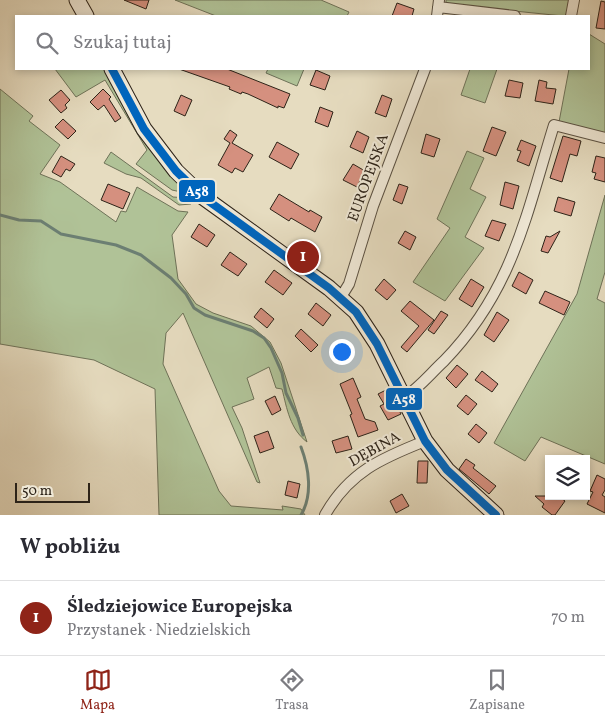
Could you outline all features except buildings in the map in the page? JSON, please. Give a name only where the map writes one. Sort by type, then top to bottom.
[{"type":"street","points":[[77,0],[85,15]]},
{"type":"street","points":[[571,15],[574,0]]},
{"type":"street","points":[[438,8],[505,15]]},
{"type":"street","points":[[113,70],[144,129],[176,171],[203,197],[342,297],[368,328],[405,397],[425,441],[447,470],[496,515]]},
{"type":"street","name":"EUROPEJSKA","points":[[342,297],[349,284],[372,211],[425,70]]},
{"type":"street","points":[[405,397],[416,389],[451,353],[478,321],[498,289],[512,260],[530,211],[554,125],[605,138]]},
{"type":"street","name":"DĘBINA","points":[[325,515],[337,495],[359,473],[384,459],[425,441]]},
{"type":"green space","points":[[175,0],[321,0],[349,12],[348,15],[213,15]]},
{"type":"green space","points":[[446,0],[571,0],[566,15],[446,4]]},
{"type":"green space","points":[[590,35],[605,44],[605,134],[559,122],[569,70],[590,70]]},
{"type":"green space","points":[[56,70],[108,70],[149,145],[159,160],[182,186],[181,192],[172,190],[136,164],[147,150],[105,80],[76,97]]},
{"type":"green space","points":[[268,70],[304,70],[297,86],[266,73]]},
{"type":"green space","points":[[470,70],[497,70],[485,103],[461,95]]},
{"type":"green space","points":[[0,89],[33,116],[29,121],[60,145],[40,174],[60,182],[116,222],[121,211],[126,212],[137,187],[178,211],[188,212],[172,235],[178,279],[196,304],[213,313],[251,326],[270,342],[281,363],[307,442],[293,425],[282,389],[276,388],[269,367],[247,378],[254,399],[232,407],[242,428],[260,483],[257,482],[183,313],[166,333],[163,364],[219,491],[231,506],[283,510],[282,506],[301,509],[305,515],[159,515],[155,389],[94,360],[0,344]]},
{"type":"green space","points":[[467,151],[484,158],[470,189],[486,197],[465,237],[484,248],[445,301],[413,282],[450,228],[437,219]]},
{"type":"green space","points":[[111,152],[173,197],[188,198],[192,202],[191,204],[179,205],[141,178],[126,174],[104,163]]},
{"type":"green space","points":[[605,195],[605,272],[597,299],[605,303],[605,464],[590,458],[590,455],[584,455],[541,437],[525,461],[494,443],[577,294]]},
{"type":"waterway","points":[[0,215],[19,220],[41,221],[61,234],[116,245],[141,255],[171,278],[186,294],[194,308],[205,315],[253,331],[264,338],[271,348],[282,373],[286,393],[298,418],[303,435]]},
{"type":"waterway","points":[[301,447],[308,472],[308,490],[305,507],[301,515]]},
{"type":"transit line","name":"A58","points":[[113,70],[144,129],[176,171],[203,197],[329,288],[356,312],[377,344],[425,441],[447,470],[496,515]]},
{"type":"place","name":"Śledziejowice Europejska","points":[[303,257]]}]
